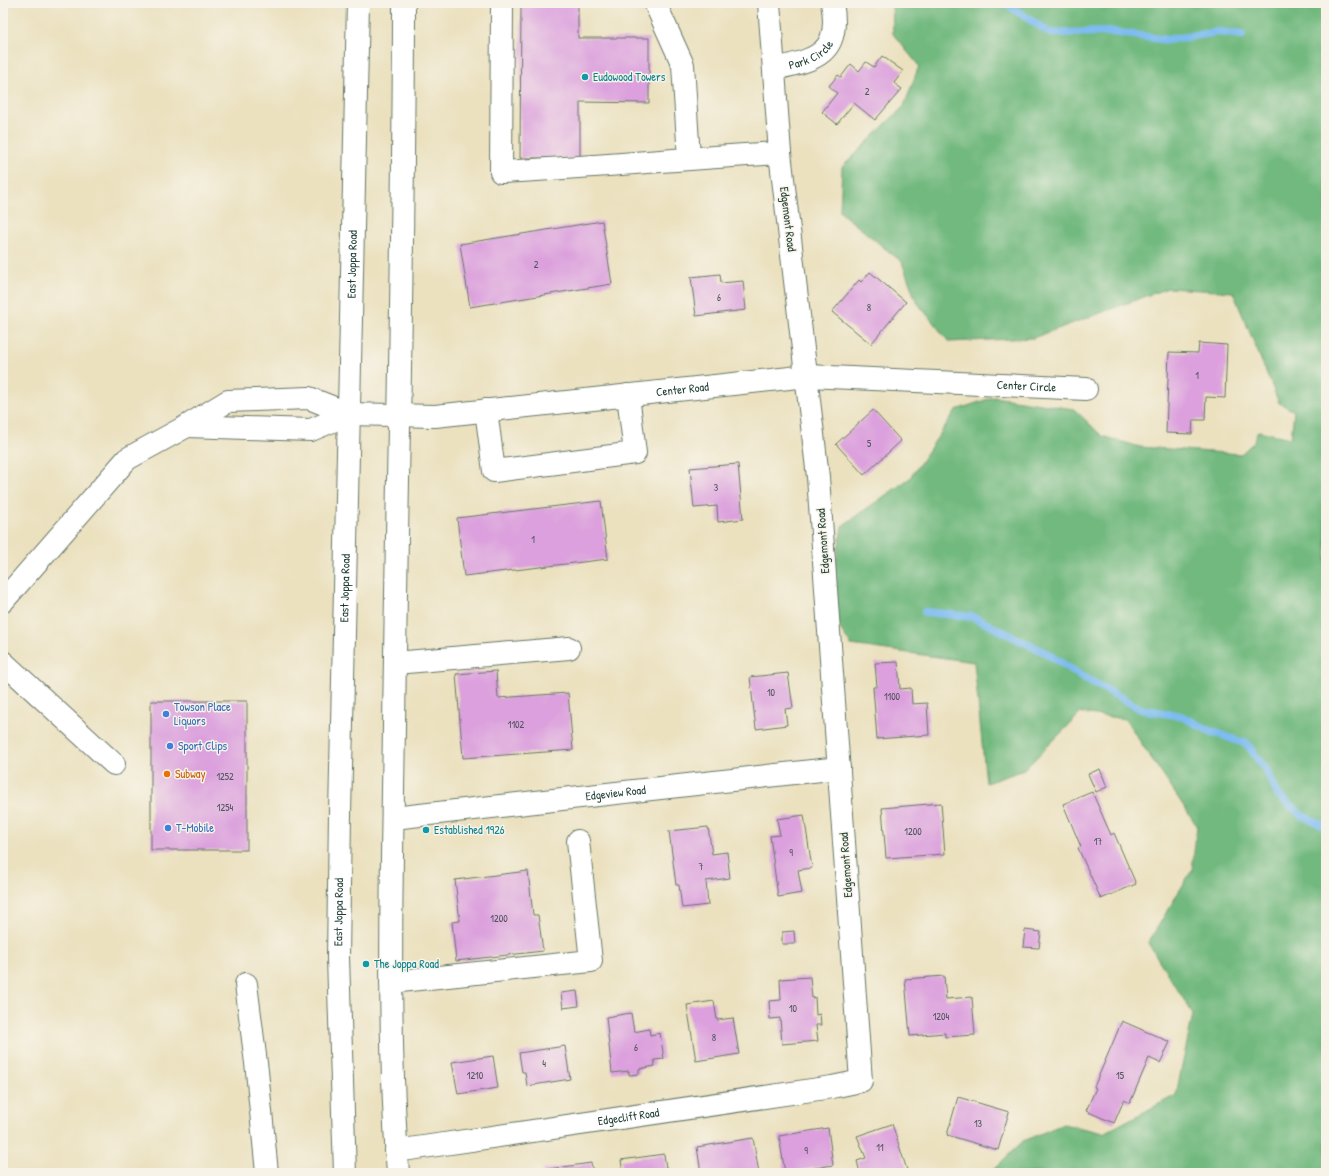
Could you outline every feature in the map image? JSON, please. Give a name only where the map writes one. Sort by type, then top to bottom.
[{"type":"street","name":"East Joppa Road","points":[[344,1173],[338,958],[358,3]]},
{"type":"street","points":[[398,1173],[391,982],[398,416],[403,206],[404,3]]},
{"type":"street","points":[[502,3],[501,172],[579,168],[689,158],[780,154]]},
{"type":"street","points":[[655,3],[683,65],[689,158]]},
{"type":"street","name":"Edgemont Road","points":[[769,3],[780,154],[808,376],[818,477],[861,1081]]},
{"type":"street","name":"Park Circle","points":[[774,69],[807,62],[825,51],[831,41],[835,16],[832,3]]},
{"type":"street","name":"Center Road","points":[[349,414],[435,416],[808,376],[968,383]]},
{"type":"street","name":"Center Circle","points":[[968,383],[1086,389]]},
{"type":"street","points":[[486,410],[494,471],[635,453],[628,395]]},
{"type":"street","points":[[3,601],[127,459],[187,426],[228,401],[308,398],[349,414]]},
{"type":"street","points":[[187,426],[311,430],[349,414]]},
{"type":"street","points":[[395,663],[569,648]]},
{"type":"street","points":[[3,662],[114,764]]},
{"type":"street","name":"Edgeview Road","points":[[393,818],[839,768]]},
{"type":"street","points":[[391,982],[591,961],[578,841]]},
{"type":"street","points":[[246,984],[258,1070],[267,1173]]},
{"type":"street","name":"Edgeclift Road","points":[[396,1151],[824,1088],[861,1081]]},
{"type":"green space","points":[[892,3],[1326,3],[1326,1173],[990,1173],[1023,1141],[1063,1124],[1104,1133],[1176,1095],[1193,1014],[1148,943],[1192,870],[1197,826],[1125,719],[1081,713],[1024,770],[986,783],[974,662],[851,645],[828,610],[842,526],[910,478],[956,410],[994,397],[1074,409],[1102,436],[1140,447],[1241,454],[1253,443],[1258,431],[1291,438],[1294,411],[1279,403],[1233,292],[1168,288],[1033,338],[949,342],[916,301],[902,262],[840,212],[842,167],[904,106],[919,66],[893,34]]},
{"type":"building","name":"Eudowood Towers","points":[[521,3],[578,3],[578,38],[649,38],[649,103],[580,102],[580,158],[520,158]]},
{"type":"building","points":[[882,56],[903,71],[894,83],[902,89],[875,120],[854,103],[837,124],[822,112],[837,93],[829,86],[838,75],[841,77],[851,64],[859,71],[866,62],[874,67]]},
{"type":"building","points":[[602,221],[612,284],[470,307],[460,244]]},
{"type":"building","points":[[870,272],[906,302],[871,344],[832,312],[859,280],[861,282]]},
{"type":"building","points":[[720,274],[721,283],[743,281],[746,310],[696,316],[691,277]]},
{"type":"building","points":[[1199,343],[1227,345],[1225,398],[1206,397],[1205,420],[1193,420],[1192,434],[1166,433],[1169,352],[1198,353]]},
{"type":"building","points":[[873,410],[901,441],[864,475],[836,444]]},
{"type":"building","points":[[738,464],[743,519],[718,522],[717,506],[694,508],[690,468]]},
{"type":"building","points":[[601,501],[608,559],[464,576],[457,518]]},
{"type":"building","points":[[898,662],[900,689],[911,688],[912,704],[927,703],[929,735],[877,739],[873,687],[877,687],[875,663]]},
{"type":"building","points":[[496,671],[498,698],[568,693],[573,750],[463,758],[456,674]]},
{"type":"building","points":[[788,673],[793,708],[785,709],[787,725],[756,729],[750,677]]},
{"type":"building","points":[[151,701],[247,701],[247,850],[151,850]]},
{"type":"building","points":[[1100,769],[1107,787],[1096,792],[1088,774]]},
{"type":"building","points":[[1092,792],[1111,835],[1114,833],[1136,884],[1101,899],[1078,848],[1081,847],[1063,804]]},
{"type":"building","points":[[941,803],[945,854],[886,858],[882,808]]},
{"type":"building","points":[[804,815],[812,868],[798,870],[802,893],[778,897],[770,836],[780,835],[777,819]]},
{"type":"building","points":[[708,827],[712,854],[727,852],[730,878],[706,881],[708,905],[682,908],[679,885],[676,885],[669,831]]},
{"type":"building","points":[[528,871],[533,915],[538,915],[543,951],[456,961],[452,922],[460,921],[455,880]]},
{"type":"building","points":[[1025,930],[1041,932],[1039,948],[1023,947]]},
{"type":"building","points":[[794,931],[795,944],[782,944],[782,932]]},
{"type":"building","points":[[944,976],[946,999],[972,997],[975,1035],[945,1037],[945,1033],[910,1036],[905,979]]},
{"type":"building","points":[[810,977],[812,998],[815,997],[816,1015],[820,1014],[821,1025],[816,1025],[818,1041],[782,1044],[780,1018],[770,1019],[769,1001],[781,1000],[780,979]]},
{"type":"building","points":[[577,991],[579,1006],[563,1008],[561,993]]},
{"type":"building","points":[[714,1001],[717,1020],[733,1018],[739,1054],[696,1061],[687,1005]]},
{"type":"building","points":[[631,1013],[634,1032],[649,1029],[650,1035],[660,1033],[664,1059],[654,1060],[655,1066],[639,1069],[639,1074],[629,1075],[629,1071],[612,1073],[606,1017]]},
{"type":"building","points":[[1122,1021],[1170,1042],[1160,1063],[1149,1058],[1130,1103],[1124,1100],[1114,1123],[1086,1111],[1096,1088],[1094,1087]]},
{"type":"building","points":[[565,1046],[570,1079],[527,1086],[525,1072],[522,1072],[519,1053]]},
{"type":"building","points":[[493,1056],[498,1088],[458,1094],[452,1062]]},
{"type":"building","points":[[958,1097],[1009,1112],[998,1150],[947,1135]]},
{"type":"building","points":[[892,1124],[908,1173],[860,1173],[857,1161],[866,1158],[857,1136]]},
{"type":"building","points":[[828,1128],[833,1165],[785,1173],[779,1136]]},
{"type":"building","points":[[753,1138],[759,1173],[701,1173],[697,1147]]},
{"type":"building","points":[[664,1154],[666,1168],[669,1168],[670,1173],[623,1173],[621,1160]]},
{"type":"building","points":[[591,1163],[593,1173],[542,1173],[542,1170]]},
{"type":"waterway","points":[[1005,3],[1050,33],[1113,32],[1167,40],[1218,32],[1242,35]]},
{"type":"waterway","points":[[925,612],[973,617],[1046,653],[1078,674],[1141,709],[1181,716],[1210,731],[1247,744],[1266,770],[1278,795],[1303,816],[1326,827]]},
{"type":"place","name":"Eudowood Towers","points":[[585,77]]},
{"type":"place","name":"Towson Place Liquors","points":[[166,714]]},
{"type":"place","name":"Sport Clips","points":[[170,746]]},
{"type":"place","name":"Subway","points":[[167,774]]},
{"type":"place","name":"T-Mobile","points":[[168,828]]},
{"type":"place","name":"Established 1926","points":[[426,830]]},
{"type":"place","name":"The Joppa Road","points":[[366,964]]}]
